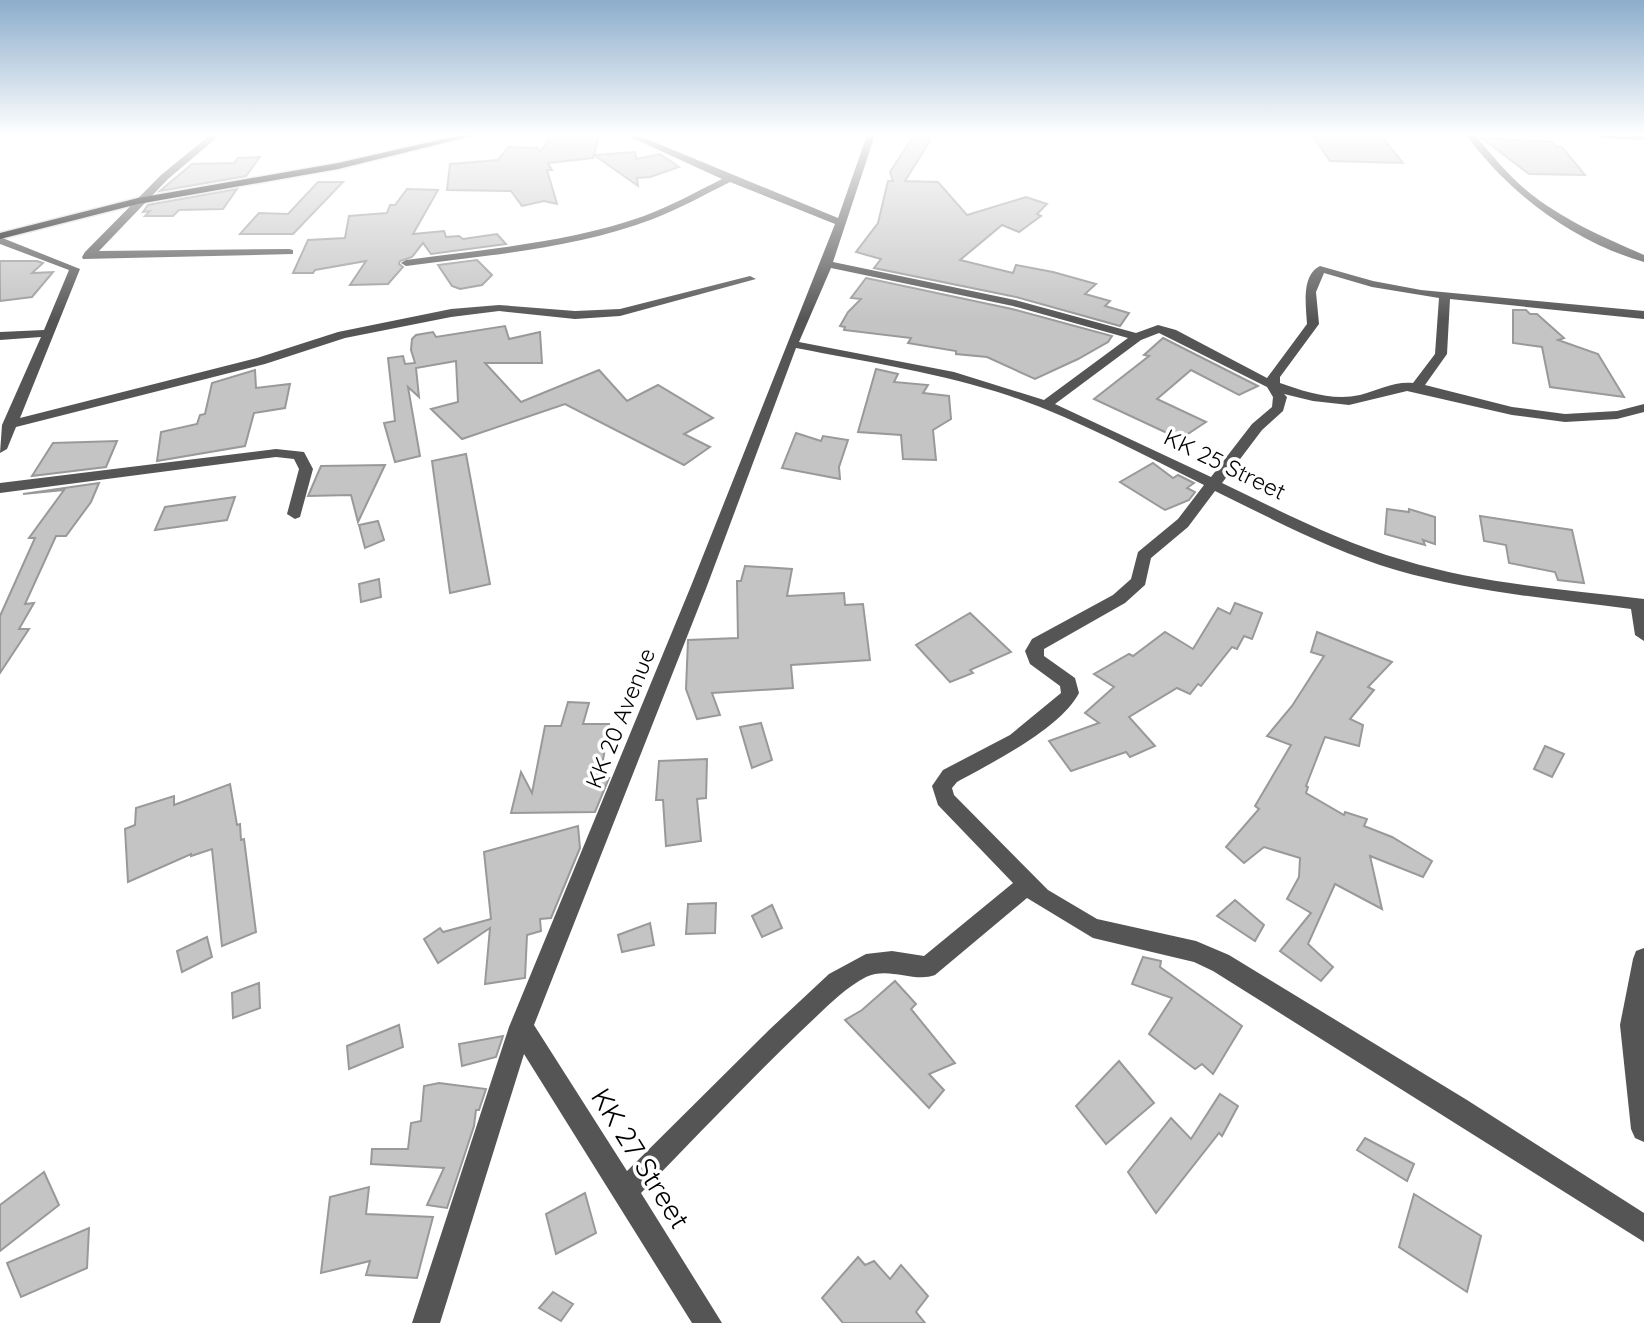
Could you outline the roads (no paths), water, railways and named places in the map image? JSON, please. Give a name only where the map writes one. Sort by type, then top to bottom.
[{"type":"main road","points":[[0,238],[162,197]]},
{"type":"street","points":[[0,449],[75,268],[143,197]]},
{"type":"street","points":[[406,263],[513,248],[607,230],[657,214],[693,197]]},
{"type":"street","points":[[774,197],[841,223]]},
{"type":"street","name":"KK 20 Avenue","points":[[426,1323],[521,1027],[699,586],[792,344],[827,264],[850,197]]},
{"type":"street","points":[[1531,197],[1545,208],[1602,240],[1644,259]]},
{"type":"street","points":[[0,238],[75,268]]},
{"type":"street","points":[[89,254],[289,252]]},
{"type":"street","points":[[827,264],[1015,303],[1137,337]]},
{"type":"street","points":[[1644,315],[1444,295],[1372,284],[1320,270],[1310,292],[1313,324],[1274,377],[1273,386],[1280,397],[1278,408],[1257,427],[1183,523],[1144,556],[1139,581],[1119,599],[1038,644],[1034,651],[1036,659],[1069,683],[1068,698],[1017,740],[950,776],[942,786],[944,799],[1040,897],[1093,928],[1196,952],[1221,963],[1458,1109],[1644,1229]]},
{"type":"street","points":[[9,425],[261,361],[342,335],[451,313],[499,308],[575,315],[620,312],[750,279]]},
{"type":"street","points":[[1418,386],[1441,355],[1444,295]]},
{"type":"street","points":[[1045,405],[1137,337],[1158,329],[1273,386],[1334,401],[1359,400],[1393,387],[1418,386],[1434,393],[1546,418],[1596,419],[1644,408]]},
{"type":"street","points":[[0,336],[48,333]]},
{"type":"street","name":"KK 25 Street","points":[[792,344],[948,373],[1045,405],[1101,429],[1213,486],[1353,549],[1401,566],[1493,585],[1642,605]]},
{"type":"street","points":[[0,488],[276,453],[299,455],[306,469],[295,514]]},
{"type":"street","points":[[1642,605],[1644,635]]},
{"type":"street","points":[[625,1191],[777,1038],[838,982],[866,965],[892,962],[927,967],[1027,885]]},
{"type":"street","points":[[1644,959],[1633,1025],[1644,1129]]},
{"type":"street","name":"KK 27 Street","points":[[521,1027],[708,1323]]}]
